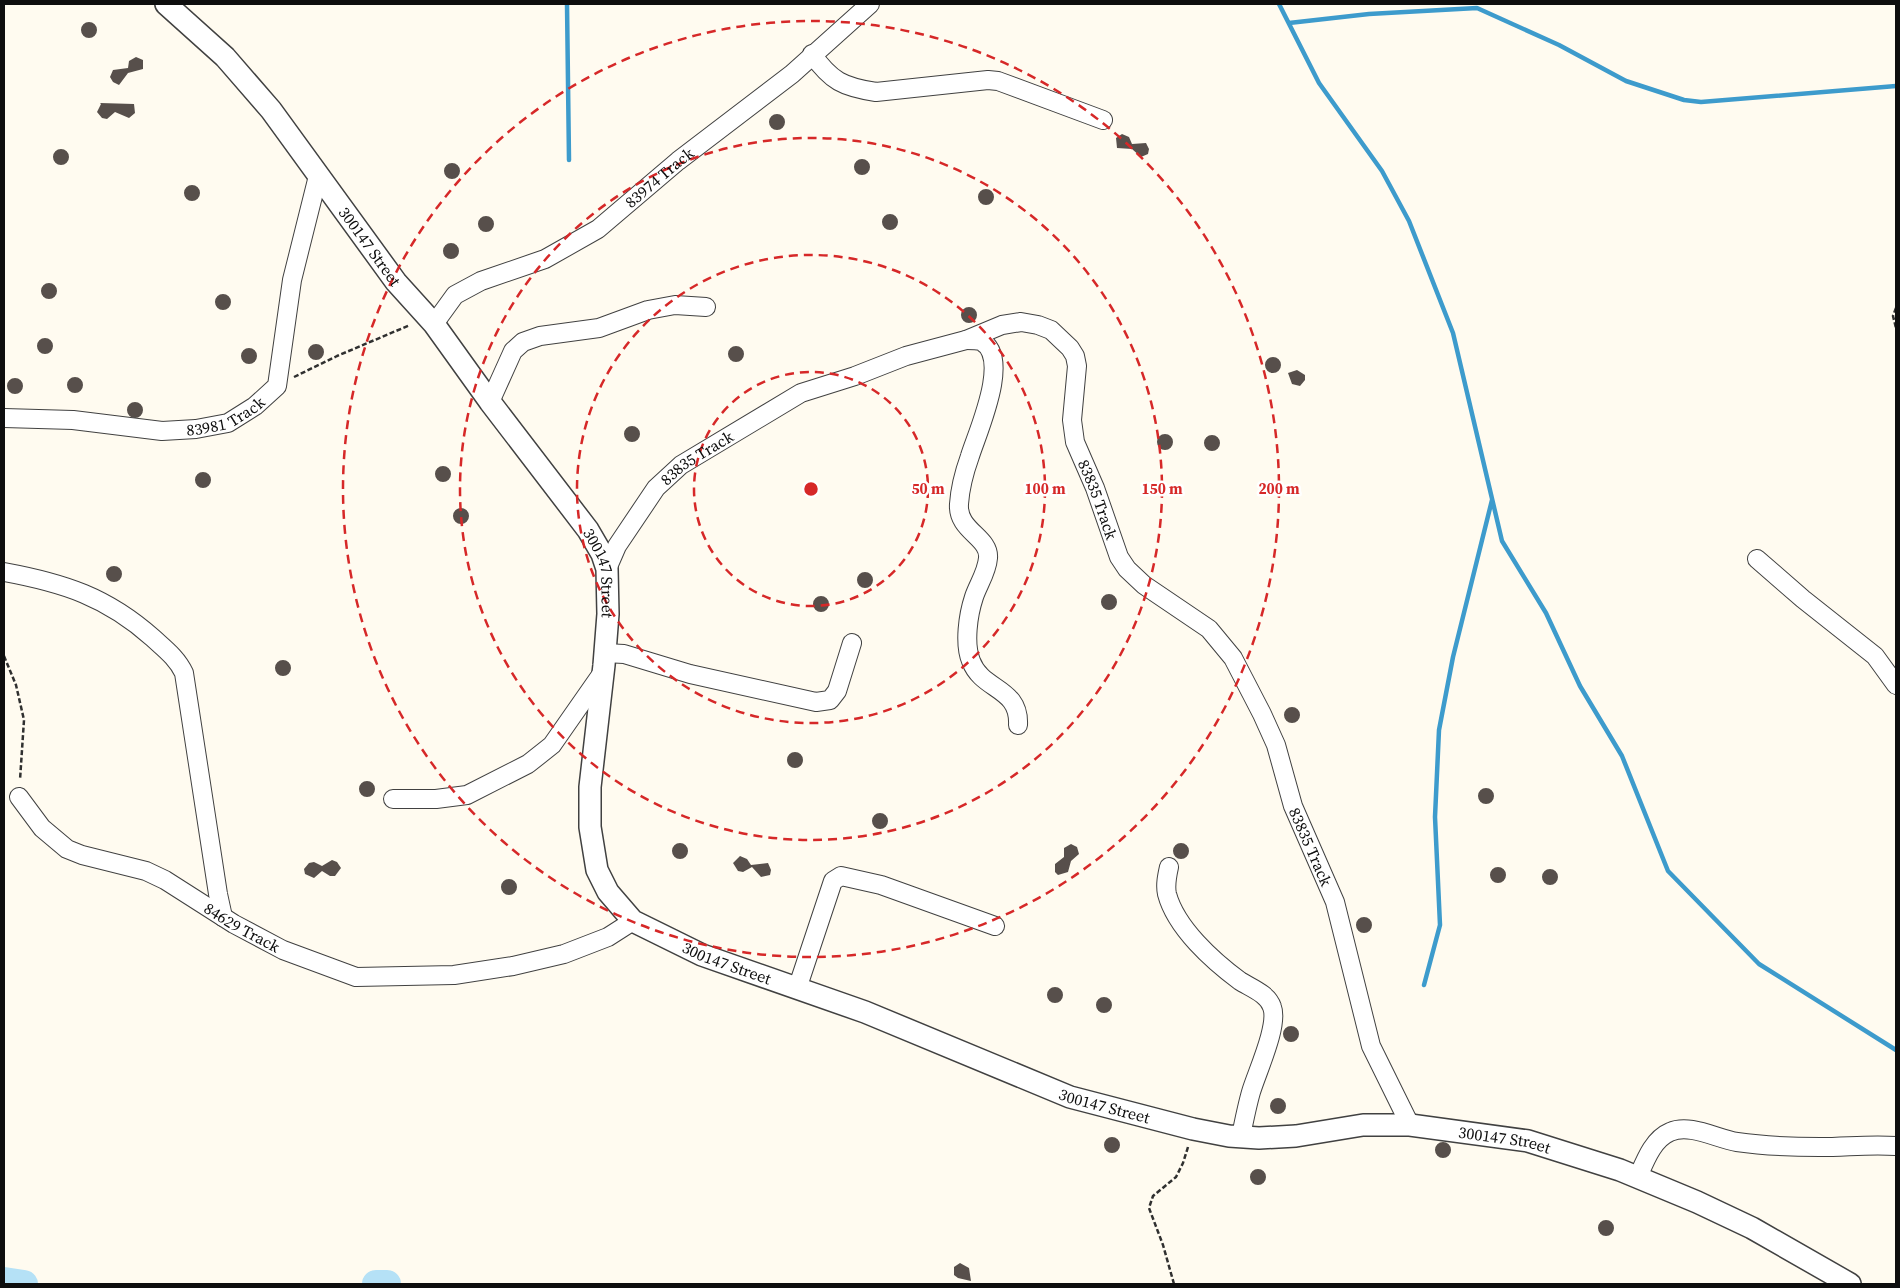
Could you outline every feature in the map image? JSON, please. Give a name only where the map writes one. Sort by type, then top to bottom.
[{"type":"street","name":"300147 Street","points":[[166,4],[240,72],[271,110],[426,323],[490,402],[588,530],[602,554],[607,569],[604,662],[590,787],[590,827],[597,870],[608,892],[633,921],[702,955],[865,1012],[1070,1097],[1192,1129],[1241,1136],[1296,1136],[1363,1125],[1410,1125],[1528,1141],[1638,1177],[1752,1228],[1850,1284]]},
{"type":"street","name":"83974 Track","points":[[426,323],[454,295],[481,281],[545,258],[598,229],[678,161],[792,74],[812,54],[870,4]]},
{"type":"street","points":[[812,54],[822,70],[833,79],[861,90],[876,92],[988,80],[998,81],[1103,120]]},
{"type":"street","points":[[277,386],[292,280],[318,176]]},
{"type":"street","points":[[490,402],[513,351],[523,342],[540,336],[599,328],[648,310],[666,307],[706,307]]},
{"type":"street","name":"83835 Track","points":[[607,569],[617,546],[656,488],[681,465],[801,393],[855,376],[906,356],[966,340],[1002,324],[1022,322],[1038,324],[1051,330],[1062,339],[1075,356],[1077,366],[1072,420],[1075,442],[1095,488],[1120,557],[1127,569],[1144,585],[1209,629],[1233,658],[1276,745],[1293,806],[1335,902],[1371,1046],[1410,1125]]},
{"type":"street","points":[[966,340],[981,341],[988,349],[993,365],[988,405],[969,458],[959,503],[962,522],[986,548],[988,558],[970,616],[969,655],[980,676],[1013,701],[1017,709],[1018,725]]},
{"type":"street","name":"83981 Track","points":[[4,418],[63,420],[162,431],[196,429],[228,423],[255,406],[277,386]]},
{"type":"street","points":[[1757,559],[1803,599],[1876,656],[1896,685]]},
{"type":"street","points":[[4,572],[51,581],[106,602],[148,634],[180,664],[184,672],[223,916]]},
{"type":"street","points":[[393,799],[436,800],[467,795],[528,764],[552,745],[604,662],[624,654],[690,674],[816,702],[830,700],[837,691],[852,643]]},
{"type":"street","name":"84629 Track","points":[[19,797],[42,828],[67,849],[82,855],[146,871],[165,880],[283,950],[329,968],[356,976],[454,975],[513,966],[564,954],[608,936],[633,921]]},
{"type":"street","points":[[1169,867],[1166,882],[1167,894],[1174,912],[1188,931],[1232,975],[1263,995],[1273,1007],[1273,1025],[1251,1093],[1241,1136]]},
{"type":"street","points":[[797,989],[833,881],[841,876],[881,884],[995,926]]},
{"type":"street","points":[[1638,1177],[1654,1145],[1662,1136],[1672,1131],[1698,1131],[1724,1140],[1779,1146],[1877,1144],[1896,1146]]},
{"type":"path","points":[[1896,308],[1893,316],[1896,328]]},
{"type":"path","name":"83981 Track","points":[[277,386],[337,356],[426,323]]},
{"type":"path","points":[[4,656],[16,685],[24,720],[19,797]]},
{"type":"path","points":[[1174,1284],[1164,1245],[1149,1208],[1153,1196],[1176,1177],[1180,1170],[1192,1129]]},
{"type":"building","points":[[89,22],[95,24],[97,30],[95,36],[89,38],[83,36],[81,30],[83,24]]},
{"type":"building","points":[[136,57],[143,60],[143,69],[128,73],[119,85],[113,82],[110,77],[113,70],[128,68],[129,61]]},
{"type":"building","points":[[100,103],[134,104],[135,113],[129,118],[115,112],[107,119],[102,118],[97,112]]},
{"type":"building","points":[[777,114],[783,116],[785,122],[783,128],[777,130],[771,128],[769,122],[771,116]]},
{"type":"building","points":[[1122,134],[1129,137],[1132,144],[1146,143],[1149,149],[1148,154],[1141,157],[1132,149],[1117,148],[1116,138]]},
{"type":"building","points":[[61,149],[67,151],[69,157],[67,163],[61,165],[55,163],[53,157],[55,151]]},
{"type":"building","points":[[862,159],[868,161],[870,167],[868,173],[862,175],[856,173],[854,167],[856,161]]},
{"type":"building","points":[[452,163],[458,165],[460,171],[458,177],[452,179],[446,177],[444,171],[446,165]]},
{"type":"building","points":[[192,185],[198,187],[200,193],[198,199],[192,201],[186,199],[184,193],[186,187]]},
{"type":"building","points":[[986,189],[992,191],[994,197],[992,203],[986,205],[980,203],[978,197],[980,191]]},
{"type":"building","points":[[890,214],[896,216],[898,222],[896,228],[890,230],[884,228],[882,222],[884,216]]},
{"type":"building","points":[[486,216],[494,224],[486,232],[478,224]]},
{"type":"building","points":[[451,243],[457,245],[459,251],[457,257],[451,259],[445,257],[443,251],[445,245]]},
{"type":"building","points":[[49,283],[55,285],[57,291],[55,297],[49,299],[43,297],[41,291],[43,285]]},
{"type":"building","points":[[223,294],[231,302],[223,310],[215,302]]},
{"type":"building","points":[[969,307],[975,309],[977,315],[975,321],[969,323],[963,321],[961,315],[963,309]]},
{"type":"building","points":[[45,338],[51,340],[53,346],[51,352],[45,354],[39,352],[37,346],[39,340]]},
{"type":"building","points":[[316,344],[322,346],[324,352],[322,358],[316,360],[310,358],[308,352],[310,346]]},
{"type":"building","points":[[736,346],[742,348],[744,354],[742,360],[736,362],[730,360],[728,354],[730,348]]},
{"type":"building","points":[[249,348],[255,350],[257,356],[255,362],[249,364],[243,362],[241,356],[243,350]]},
{"type":"building","points":[[1273,357],[1279,359],[1281,365],[1279,371],[1273,373],[1267,371],[1265,365],[1267,359]]},
{"type":"building","points":[[1297,370],[1305,375],[1305,380],[1300,386],[1292,384],[1288,373]]},
{"type":"building","points":[[75,377],[81,379],[83,385],[81,391],[75,393],[69,391],[67,385],[69,379]]},
{"type":"building","points":[[15,378],[21,380],[23,386],[21,392],[15,394],[9,392],[7,386],[9,380]]},
{"type":"building","points":[[135,402],[143,410],[135,418],[127,410]]},
{"type":"building","points":[[632,426],[640,434],[632,442],[624,434]]},
{"type":"building","points":[[1165,434],[1171,436],[1173,442],[1171,448],[1165,450],[1159,448],[1157,442],[1159,436]]},
{"type":"building","points":[[1212,435],[1218,437],[1220,443],[1218,449],[1212,451],[1206,449],[1204,443],[1206,437]]},
{"type":"building","points":[[443,466],[449,468],[451,474],[449,480],[443,482],[437,480],[435,474],[437,468]]},
{"type":"building","points":[[203,472],[209,474],[211,480],[209,486],[203,488],[197,486],[195,480],[197,474]]},
{"type":"building","points":[[461,508],[467,510],[469,516],[467,522],[461,524],[455,522],[453,516],[455,510]]},
{"type":"building","points":[[114,566],[120,568],[122,574],[120,580],[114,582],[108,580],[106,574],[108,568]]},
{"type":"building","points":[[865,572],[871,574],[873,580],[871,586],[865,588],[859,586],[857,580],[859,574]]},
{"type":"building","points":[[1109,594],[1115,596],[1117,602],[1115,608],[1109,610],[1103,608],[1101,602],[1103,596]]},
{"type":"building","points":[[821,596],[827,598],[829,604],[827,610],[821,612],[815,610],[813,604],[815,598]]},
{"type":"building","points":[[283,660],[289,662],[291,668],[289,674],[283,676],[277,674],[275,668],[277,662]]},
{"type":"building","points":[[1292,707],[1298,709],[1300,715],[1298,721],[1292,723],[1286,721],[1284,715],[1286,709]]},
{"type":"building","points":[[795,752],[801,754],[803,760],[801,766],[795,768],[789,766],[787,760],[789,754]]},
{"type":"building","points":[[367,781],[373,783],[375,789],[373,795],[367,797],[361,795],[359,789],[361,783]]},
{"type":"building","points":[[1486,788],[1492,790],[1494,796],[1492,802],[1486,804],[1480,802],[1478,796],[1480,790]]},
{"type":"building","points":[[880,813],[886,815],[888,821],[886,827],[880,829],[874,827],[872,821],[874,815]]},
{"type":"building","points":[[680,843],[686,845],[688,851],[686,857],[680,859],[674,857],[672,851],[674,845]]},
{"type":"building","points":[[1181,843],[1189,851],[1181,859],[1173,851]]},
{"type":"building","points":[[1071,844],[1077,847],[1079,854],[1071,861],[1068,872],[1058,875],[1055,872],[1055,864],[1064,857],[1064,848]]},
{"type":"building","points":[[740,856],[747,859],[751,865],[768,863],[771,870],[770,875],[761,877],[752,867],[743,872],[738,871],[733,863]]},
{"type":"building","points":[[332,860],[337,862],[341,868],[335,876],[330,876],[322,871],[314,878],[305,874],[304,869],[309,863],[314,862],[322,866]]},
{"type":"building","points":[[1498,867],[1504,869],[1506,875],[1504,881],[1498,883],[1492,881],[1490,875],[1492,869]]},
{"type":"building","points":[[1550,869],[1556,871],[1558,877],[1556,883],[1550,885],[1544,883],[1542,877],[1544,871]]},
{"type":"building","points":[[509,879],[515,881],[517,887],[515,893],[509,895],[503,893],[501,887],[503,881]]},
{"type":"building","points":[[1364,917],[1370,919],[1372,925],[1370,931],[1364,933],[1358,931],[1356,925],[1358,919]]},
{"type":"building","points":[[1055,987],[1061,989],[1063,995],[1061,1001],[1055,1003],[1049,1001],[1047,995],[1049,989]]},
{"type":"building","points":[[1104,997],[1112,1005],[1104,1013],[1096,1005]]},
{"type":"building","points":[[1291,1026],[1297,1028],[1299,1034],[1297,1040],[1291,1042],[1285,1040],[1283,1034],[1285,1028]]},
{"type":"building","points":[[1278,1098],[1284,1100],[1286,1106],[1284,1112],[1278,1114],[1272,1112],[1270,1106],[1272,1100]]},
{"type":"building","points":[[1112,1137],[1118,1139],[1120,1145],[1118,1151],[1112,1153],[1106,1151],[1104,1145],[1106,1139]]},
{"type":"building","points":[[1443,1142],[1449,1144],[1451,1150],[1449,1156],[1443,1158],[1437,1156],[1435,1150],[1437,1144]]},
{"type":"building","points":[[1258,1169],[1264,1171],[1266,1177],[1264,1183],[1258,1185],[1252,1183],[1250,1177],[1252,1171]]},
{"type":"building","points":[[1606,1220],[1612,1222],[1614,1228],[1612,1234],[1606,1236],[1600,1234],[1598,1228],[1600,1222]]},
{"type":"building","points":[[960,1263],[969,1268],[971,1281],[954,1275],[954,1267]]},
{"type":"waterway","points":[[567,4],[569,160]]},
{"type":"waterway","points":[[1279,4],[1319,83],[1382,171],[1409,221],[1453,333],[1502,541],[1546,613],[1580,686],[1622,756],[1668,871],[1759,964],[1896,1050]]},
{"type":"waterway","points":[[1289,23],[1369,14],[1477,8],[1559,45],[1626,81],[1684,100],[1701,102],[1896,86]]},
{"type":"waterway","points":[[1424,985],[1440,925],[1435,817],[1439,730],[1453,657],[1492,500]]},
{"type":"waterway","points":[[4,1281],[24,1284]]},
{"type":"waterway","points":[[376,1284],[387,1284]]}]
